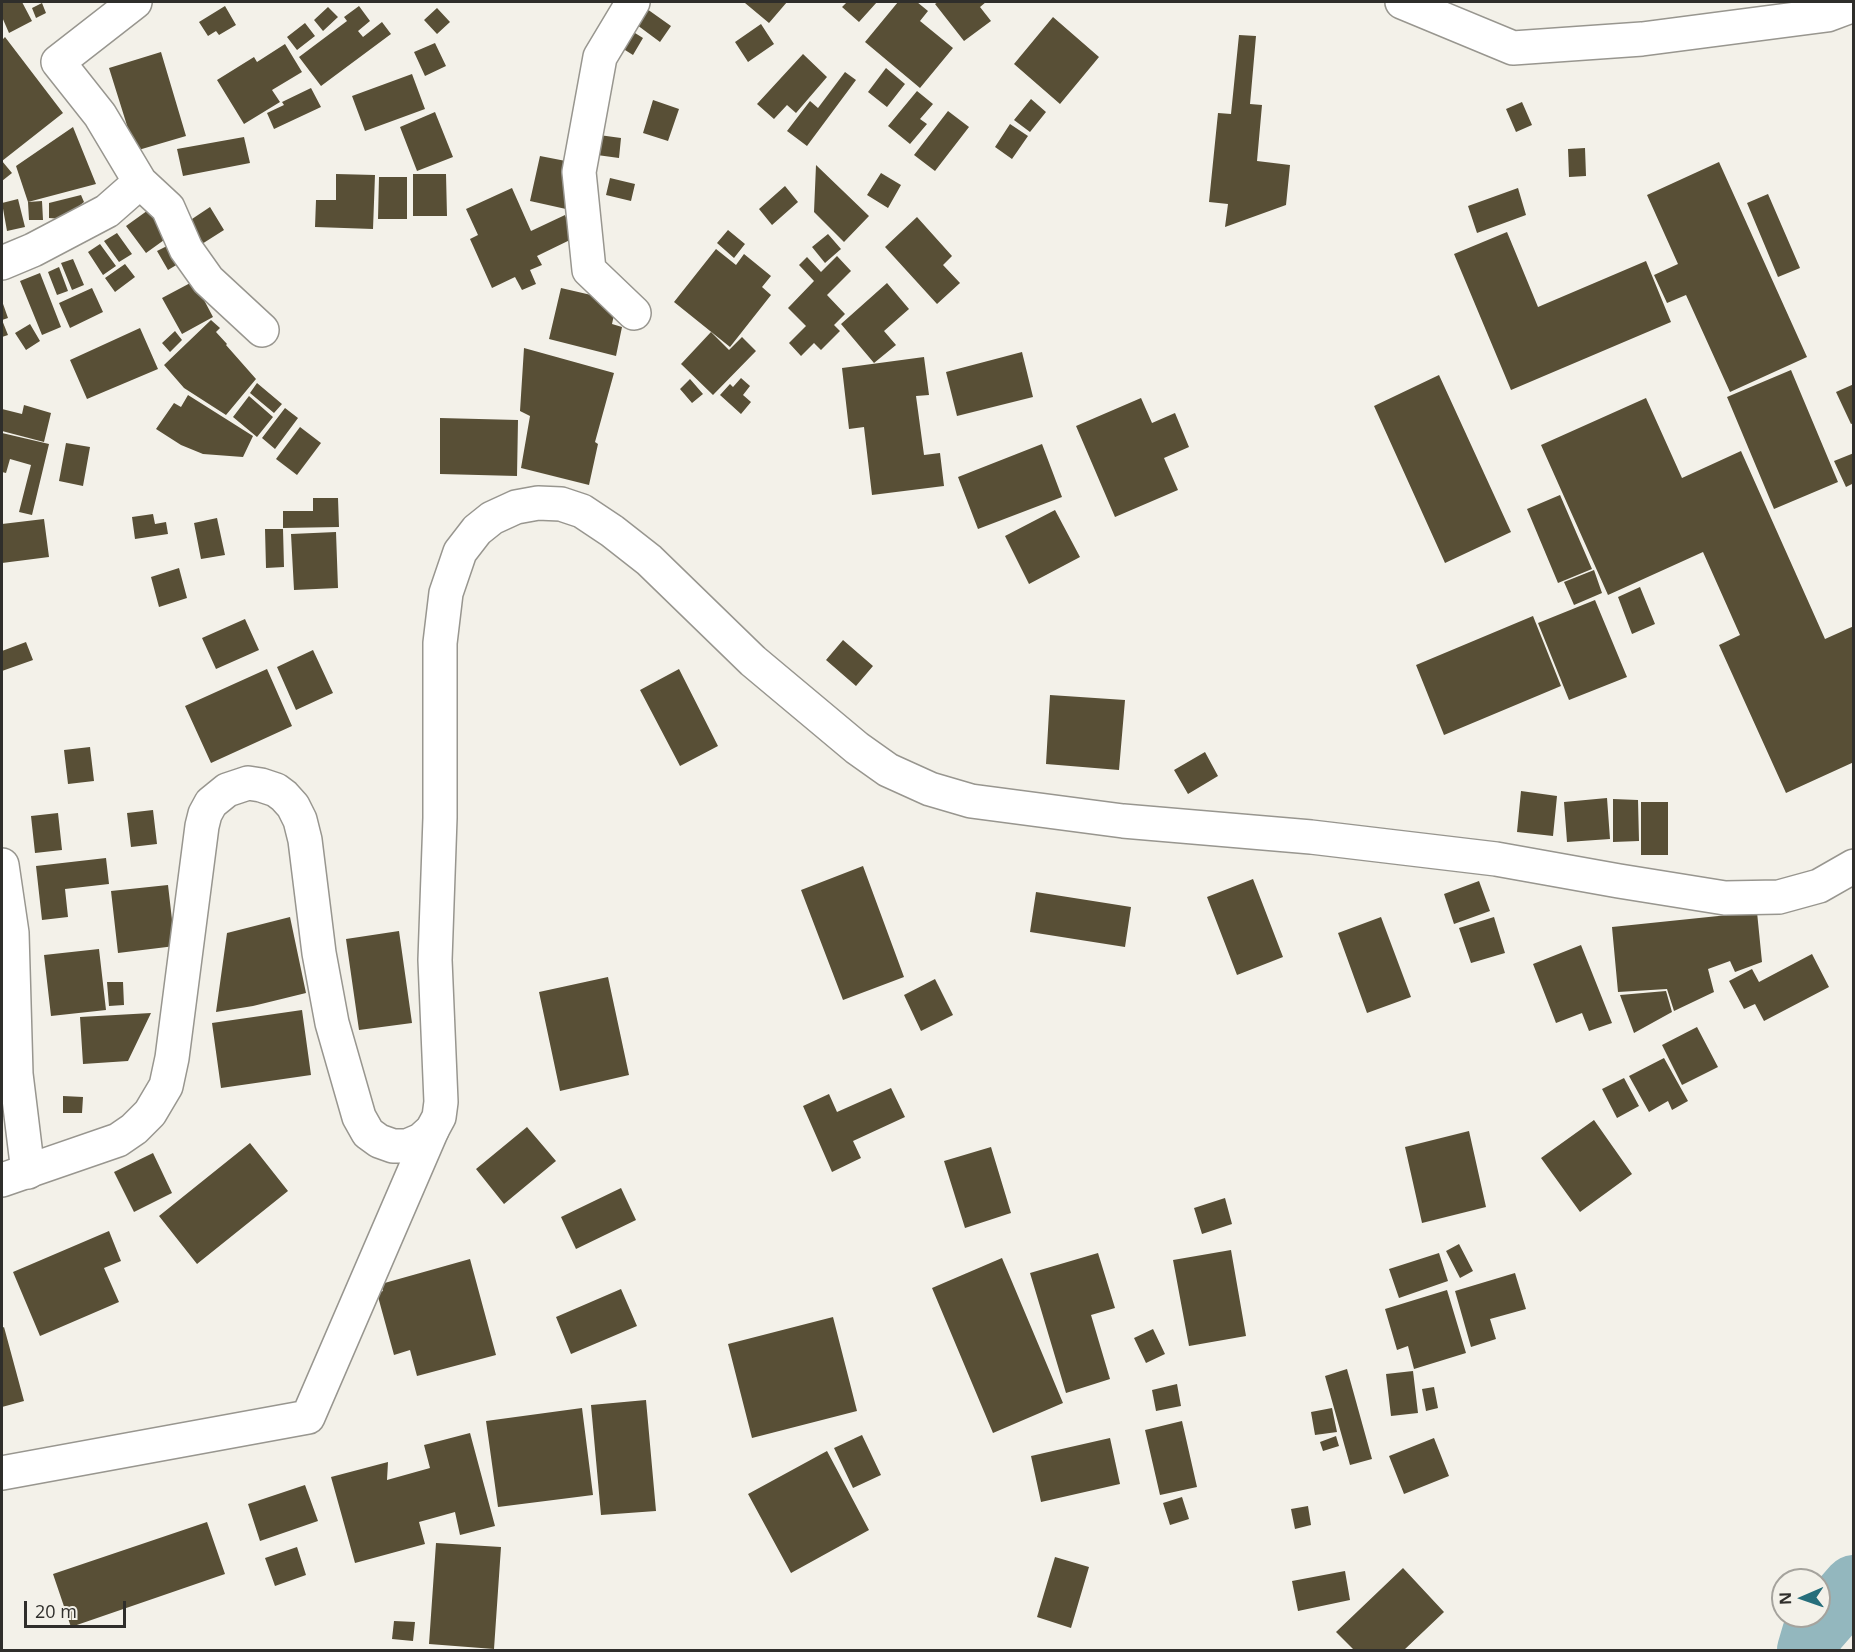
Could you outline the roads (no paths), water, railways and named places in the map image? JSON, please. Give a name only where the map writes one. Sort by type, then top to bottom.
[{"type":"street","points":[[135,2],[58,62],[100,115],[140,182],[168,208],[186,249],[208,280],[262,330]]},
{"type":"street","points":[[633,2],[600,57],[579,172],[589,270],[634,314]]},
{"type":"street","points":[[1402,2],[1513,48],[1642,39],[1827,15],[1854,5]]},
{"type":"street","points":[[2,263],[33,250],[107,211],[140,182]]},
{"type":"street","points":[[2,1473],[308,1417],[439,1117],[441,1102],[435,960],[440,818],[440,643],[446,593],[460,552],[471,537],[492,518],[516,507],[538,503],[561,504],[582,511],[649,560],[753,661],[857,748],[888,770],[930,789],[971,801],[1123,821],[1311,837],[1496,859],[1725,898],[1779,897],[1819,886],[1854,866]]},
{"type":"street","points":[[2,865],[12,933],[16,1074],[15,1176],[118,1140],[134,1129],[150,1113],[166,1086],[172,1058],[205,814],[217,797],[227,790],[248,783],[276,790],[294,806],[300,820],[305,840],[319,953],[330,1011],[359,1117],[368,1133],[379,1141],[393,1146],[407,1146],[421,1140],[432,1130]]},
{"type":"waterway","points":[[1808,1650],[1813,1633],[1854,1586]]}]
